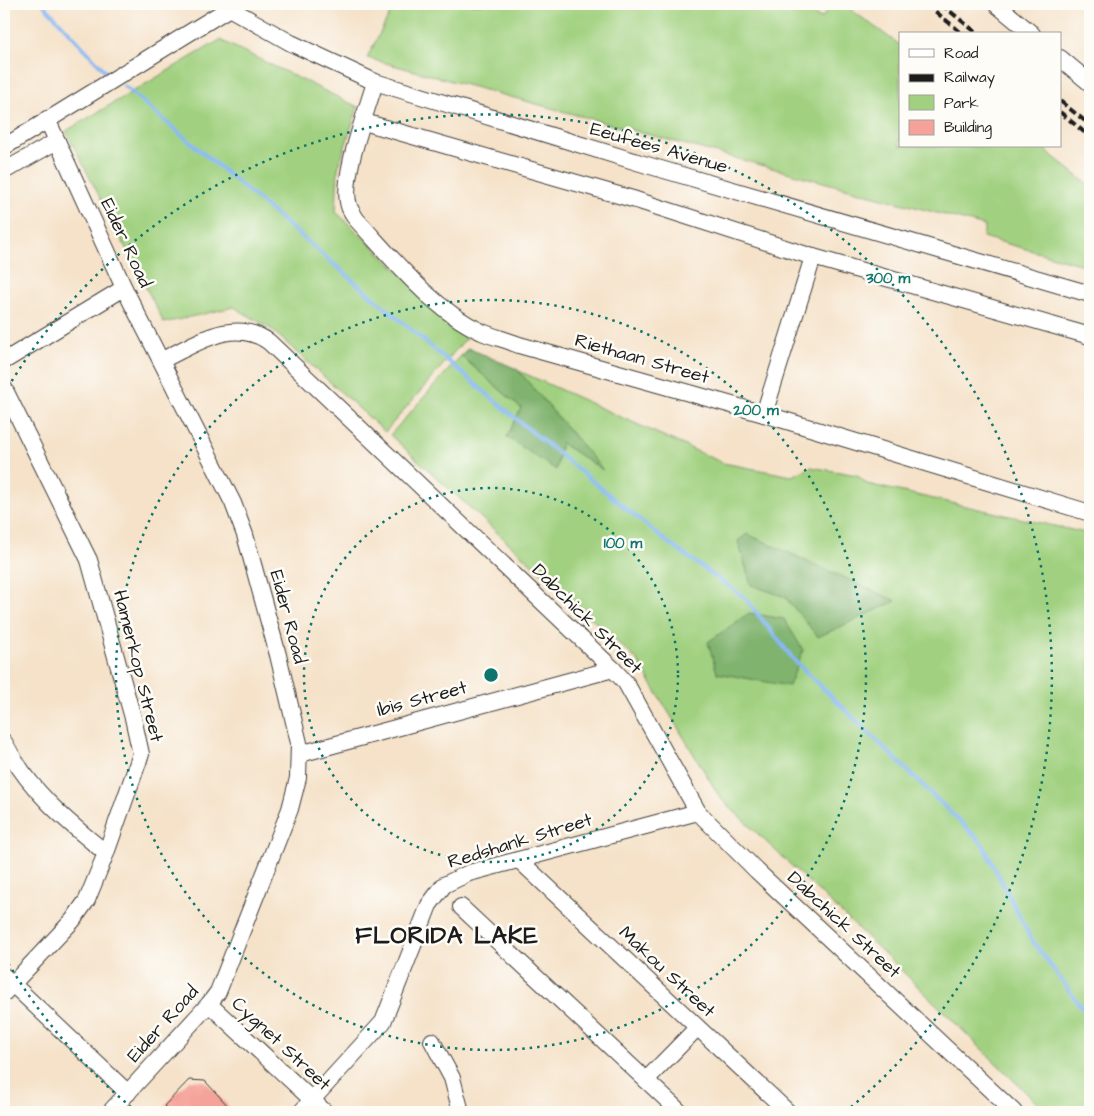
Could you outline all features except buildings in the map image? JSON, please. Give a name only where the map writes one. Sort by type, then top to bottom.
[{"type":"street","points":[[996,4],[1030,32]]},
{"type":"street","points":[[4,147],[233,6]]},
{"type":"street","name":"Eeufees Avenue","points":[[233,6],[284,39],[375,82],[647,165],[1090,294]]},
{"type":"street","points":[[1062,60],[1090,83]]},
{"type":"street","name":"Riethaan Street","points":[[375,82],[349,171],[349,206],[356,220],[444,308],[482,332],[519,345],[764,414],[1090,513]]},
{"type":"street","name":"Eider Road","points":[[47,119],[124,288],[162,360],[237,514],[292,709],[300,754],[296,791],[278,844],[228,970],[209,1004],[110,1112]]},
{"type":"street","points":[[364,122],[636,200],[813,257],[1090,336]]},
{"type":"street","points":[[4,171],[57,141]]},
{"type":"street","points":[[764,414],[813,257]]},
{"type":"street","points":[[4,361],[124,288]]},
{"type":"street","name":"Dabchick Street","points":[[162,360],[216,335],[234,330],[259,335],[613,668],[626,682],[698,812],[757,871],[1014,1112]]},
{"type":"street","name":"Hamerkop Street","points":[[4,388],[88,560],[141,749],[140,759],[106,853],[80,911],[7,984]]},
{"type":"street","name":"Ibis Street","points":[[300,754],[613,668]]},
{"type":"street","points":[[4,742],[23,775],[36,791],[78,831],[106,853]]},
{"type":"street","name":"Redshank Street","points":[[307,1106],[384,1022],[429,905],[436,893],[444,885],[469,873],[698,812]]},
{"type":"street","name":"Makou Street","points":[[519,860],[788,1112]]},
{"type":"street","points":[[461,907],[680,1112]]},
{"type":"street","points":[[7,984],[128,1093]]},
{"type":"street","name":"Cygnet Street","points":[[209,1004],[307,1106],[325,1112]]},
{"type":"street","points":[[646,1080],[697,1028]]},
{"type":"street","points":[[432,1041],[452,1078],[461,1112]]},
{"type":"green space","points":[[395,4],[786,4],[822,18],[831,4],[843,4],[899,44],[899,148],[1042,148],[1090,186],[1090,267],[983,237],[985,226],[367,58]]},
{"type":"green space","points":[[220,40],[358,107],[338,168],[336,212],[468,336],[385,432],[271,329],[234,307],[164,323],[66,131]]},
{"type":"green space","points":[[468,348],[723,463],[792,476],[811,467],[857,475],[867,484],[1090,534],[1090,1112],[1046,1112],[890,959],[721,799],[637,660],[390,435]]},
{"type":"green space","points":[[468,348],[517,369],[603,470],[561,443],[556,470],[507,437],[521,408],[461,356]]},
{"type":"green space","points":[[747,534],[896,601],[818,637],[785,597],[751,585],[738,541]]},
{"type":"green space","points":[[749,613],[784,619],[803,650],[789,686],[717,673],[708,642]]},
{"type":"waterway","points":[[43,4],[107,73]]},
{"type":"waterway","points":[[124,86],[520,422],[667,542],[745,598],[794,660],[982,843],[1031,939],[1090,1019]]},
{"type":"railway","points":[[926,4],[961,32]]},
{"type":"railway","points":[[941,4],[976,32]]},
{"type":"railway","points":[[1062,103],[1090,125]]},
{"type":"railway","points":[[1062,114],[1090,137]]},
{"type":"district","name":"FLORIDA LAKE","points":[[447,936]]}]
